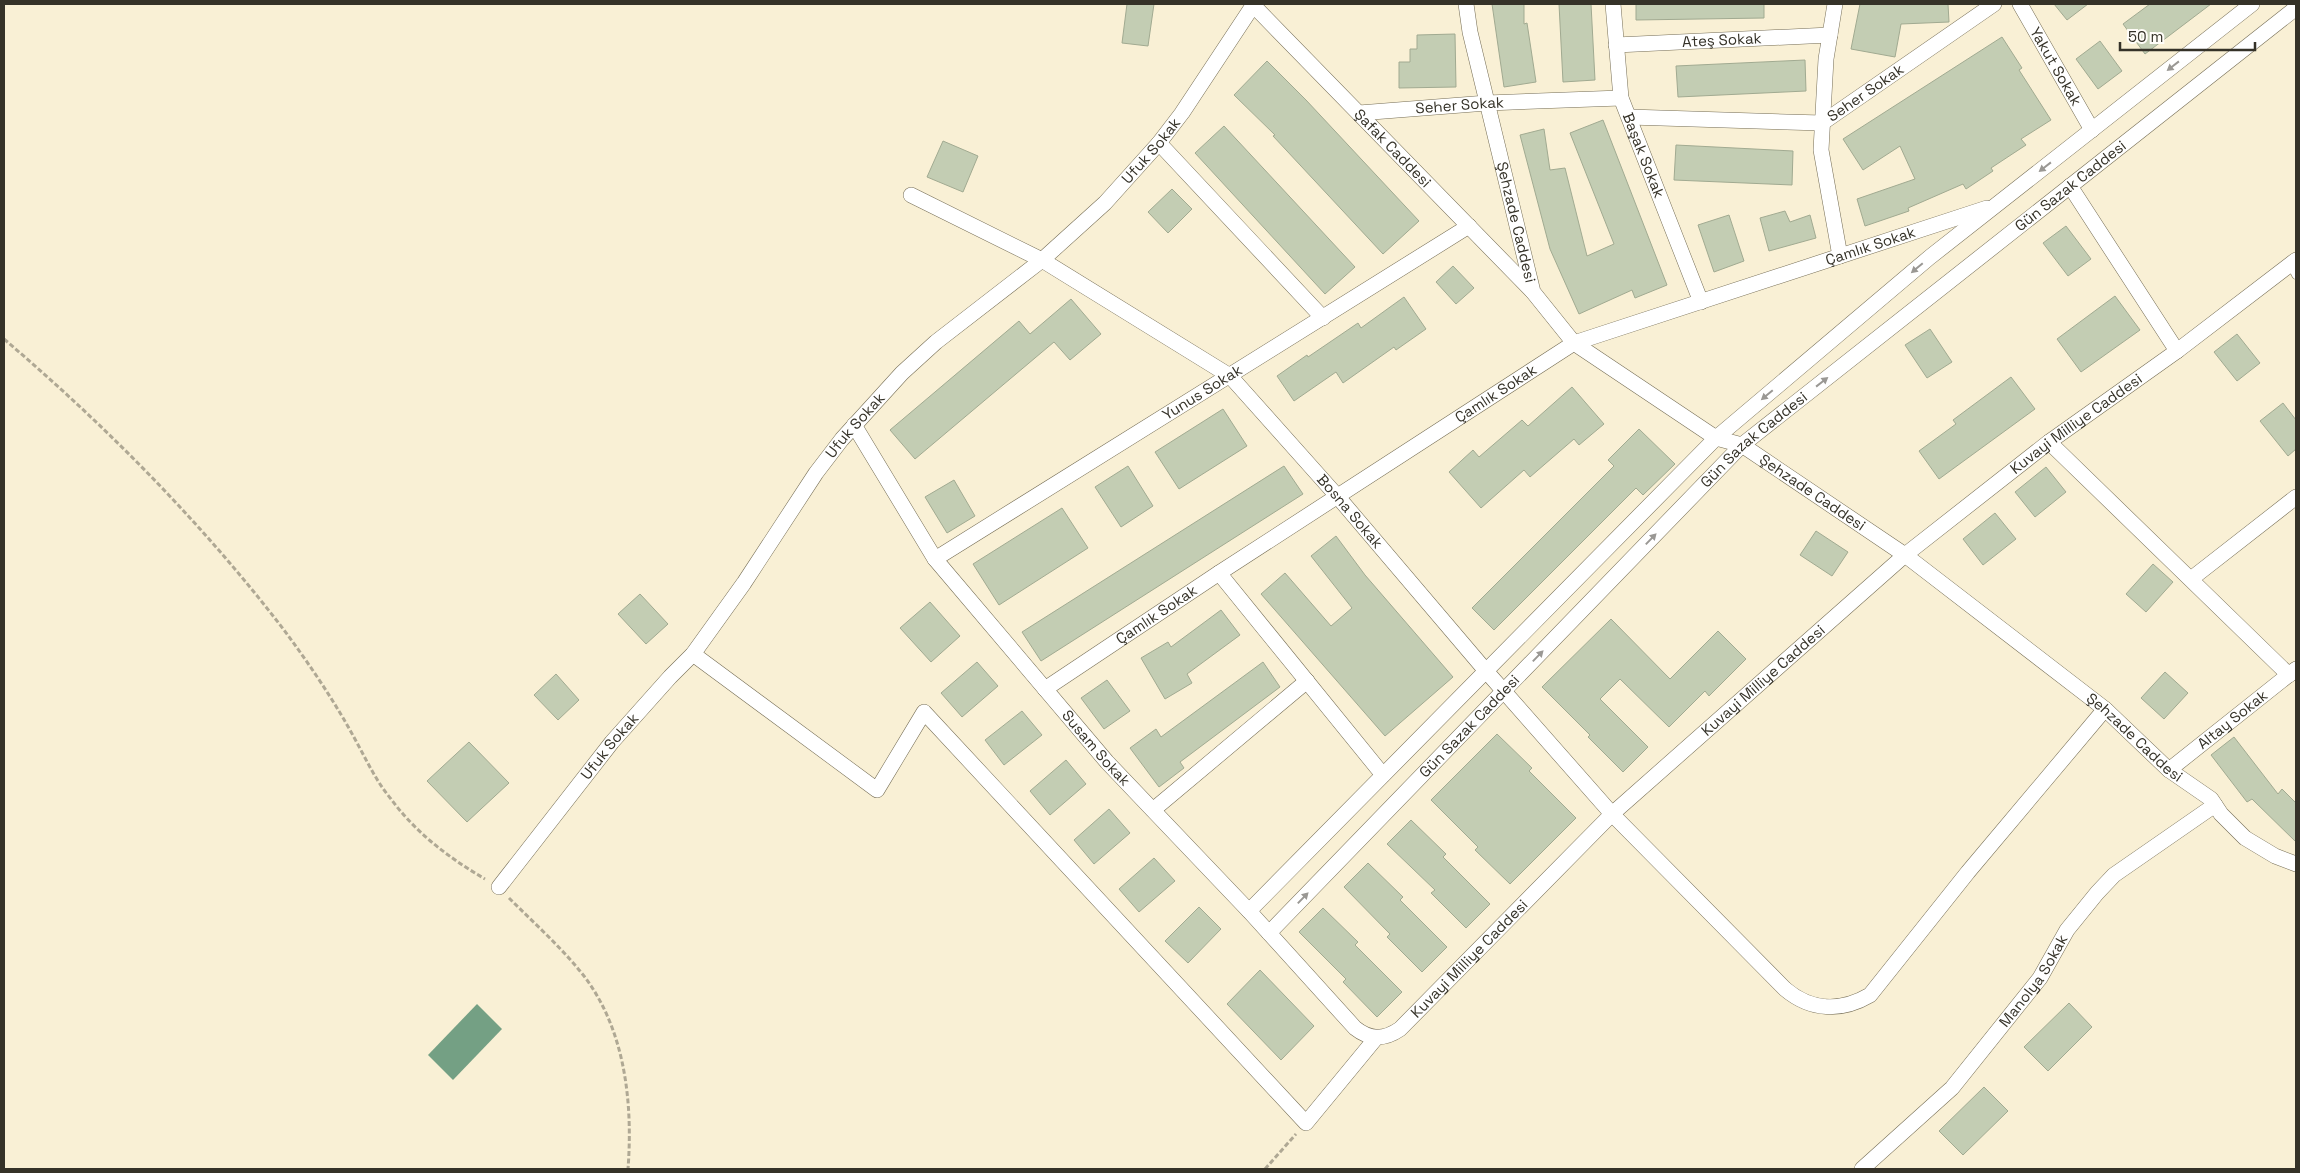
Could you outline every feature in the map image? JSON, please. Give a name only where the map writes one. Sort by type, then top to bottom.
[{"type":"street","name":"Şafak Caddesi","points":[[1253,4],[1533,292]]},
{"type":"street","name":"Ufuk Sokak","points":[[499,887],[612,742],[693,654],[744,583],[816,473],[854,425],[902,373],[936,342],[1042,260],[1105,203],[1159,143],[1204,82],[1253,4]]},
{"type":"street","name":"Şehzade Caddesi","points":[[1466,4],[1470,32],[1533,292],[1574,343],[1716,438],[1742,445],[1905,555],[2106,709],[2169,770],[2211,799],[2232,826],[2245,838],[2275,856],[2296,864]]},
{"type":"street","name":"Başak Sokak","points":[[1613,4],[1621,98],[1701,302]]},
{"type":"street","points":[[1835,4],[1830,35],[1822,123],[1822,150],[1840,256]]},
{"type":"street","name":"Seher Sokak","points":[[1629,117],[1822,123],[1994,4]]},
{"type":"street","name":"Yakut Sokak","points":[[2020,4],[2092,130]]},
{"type":"street","name":"Gün Sazak Caddesi","points":[[1249,911],[1716,438],[1930,258],[2252,4]]},
{"type":"street","name":"Gün Sazak Caddesi","points":[[1269,933],[1742,445],[2296,8]]},
{"type":"street","name":"Ateş Sokak","points":[[1616,45],[1830,35]]},
{"type":"street","name":"Seher Sokak","points":[[1359,113],[1487,103],[1621,98]]},
{"type":"street","points":[[1159,143],[1323,318]]},
{"type":"street","points":[[2070,186],[2177,351]]},
{"type":"street","name":"Bosna Sokak","points":[[911,195],[1042,260],[1230,376],[1338,497],[1486,671],[1612,814],[1794,997],[1815,1006],[1833,1007],[1850,1005],[1870,995],[1968,872],[2106,709]]},
{"type":"street","name":"Çamlık Sokak","points":[[1045,689],[1219,573],[1574,343],[1996,205]]},
{"type":"street","name":"Yunus Sokak","points":[[935,559],[1469,226]]},
{"type":"street","name":"Kuvayi Milliye Caddesi","points":[[1376,1038],[1385,1038],[1400,1029],[1612,814],[1905,555],[2049,442],[2294,267]]},
{"type":"street","name":"Susam Sokak","points":[[854,425],[935,559],[1107,762],[1249,911],[1355,1028],[1368,1037],[1376,1038]]},
{"type":"street","points":[[2049,442],[2191,579],[2293,672]]},
{"type":"street","points":[[2191,579],[2296,497]]},
{"type":"street","points":[[1219,573],[1383,776]]},
{"type":"street","points":[[693,654],[877,790],[924,712],[1306,1123],[1376,1038]]},
{"type":"street","name":"Altay Sokak","points":[[2169,770],[2293,672]]},
{"type":"street","points":[[1153,810],[1307,681]]},
{"type":"street","name":"Manolya Sokak","points":[[1862,1169],[1952,1088],[2040,978],[2067,930],[2097,892],[2114,875],[2215,805]]},
{"type":"path","points":[[4,339],[121,446],[241,576],[285,631],[310,667],[343,718],[378,781],[408,820],[444,852],[499,887],[582,974],[604,1007],[614,1032],[624,1069],[629,1126],[628,1169]]},
{"type":"path","points":[[1265,1169],[1306,1123]]},
{"type":"shaded area","points":[[477,1004],[502,1029],[453,1080],[428,1055]]},
{"type":"building","points":[[1127,4],[1154,4],[1148,46],[1122,43]]},
{"type":"building","points":[[1492,4],[1524,4],[1524,24],[1527,23],[1536,82],[1504,87]]},
{"type":"building","points":[[1559,4],[1591,4],[1595,80],[1563,82]]},
{"type":"building","points":[[1636,4],[1764,4],[1764,18],[1636,20]]},
{"type":"building","points":[[1860,4],[1948,4],[1949,22],[1901,24],[1895,57],[1851,49]]},
{"type":"building","points":[[2054,4],[2088,4],[2067,20]]},
{"type":"building","points":[[2150,4],[2211,4],[2145,54],[2123,24]]},
{"type":"building","points":[[1455,34],[1456,87],[1399,88],[1399,62],[1410,62],[1410,49],[1417,49],[1417,35]]},
{"type":"building","points":[[2002,37],[2022,68],[2019,70],[2051,120],[2021,139],[2026,145],[1991,168],[1993,171],[1966,189],[1963,184],[1908,208],[1909,211],[1865,226],[1857,199],[1915,179],[1900,146],[1863,170],[1843,139]]},
{"type":"building","points":[[2100,41],[2122,71],[2098,89],[2076,59]]},
{"type":"building","points":[[1805,60],[1806,91],[1678,97],[1676,66]]},
{"type":"building","points":[[1267,61],[1419,221],[1383,254],[1273,136],[1275,135],[1234,95]]},
{"type":"building","points":[[1603,120],[1667,285],[1635,298],[1632,290],[1579,314],[1550,249],[1520,135],[1544,129],[1550,170],[1565,168],[1587,256],[1614,244],[1570,133]]},
{"type":"building","points":[[1224,126],[1355,267],[1325,294],[1195,153]]},
{"type":"building","points":[[943,141],[978,156],[963,192],[927,177]]},
{"type":"building","points":[[1676,145],[1793,151],[1792,185],[1674,180]]},
{"type":"building","points":[[1172,189],[1192,209],[1168,233],[1148,212]]},
{"type":"building","points":[[1785,211],[1790,222],[1810,215],[1816,238],[1769,251],[1760,218]]},
{"type":"building","points":[[1729,215],[1744,261],[1714,272],[1698,225]]},
{"type":"building","points":[[2066,226],[2091,259],[2068,276],[2043,243]]},
{"type":"building","points":[[1453,266],[1474,288],[1456,304],[1436,282]]},
{"type":"building","points":[[2115,296],[2140,330],[2081,372],[2057,339]]},
{"type":"building","points":[[1404,297],[1426,329],[1396,350],[1394,347],[1343,383],[1336,372],[1294,401],[1277,376],[1358,323],[1361,328]]},
{"type":"building","points":[[1071,299],[1101,334],[1070,360],[1054,342],[915,459],[890,430],[1019,321],[1030,334]]},
{"type":"building","points":[[1930,329],[1952,362],[1927,378],[1905,345]]},
{"type":"building","points":[[2237,334],[2260,363],[2237,381],[2214,352]]},
{"type":"building","points":[[2011,377],[2035,409],[1939,479],[1919,451],[1956,424],[1953,420]]},
{"type":"building","points":[[1572,387],[1604,424],[1579,445],[1574,439],[1530,477],[1524,470],[1481,508],[1449,472],[1473,450],[1479,457],[1522,420],[1528,426]]},
{"type":"building","points":[[2283,403],[2296,420],[2296,449],[2288,456],[2260,421]]},
{"type":"building","points":[[1223,409],[1247,446],[1179,489],[1155,452]]},
{"type":"building","points":[[1639,429],[1675,464],[1643,495],[1636,488],[1494,630],[1472,608],[1614,466],[1608,460]]},
{"type":"building","points":[[1128,466],[1153,506],[1121,527],[1095,487]]},
{"type":"building","points":[[1284,466],[1303,494],[1041,661],[1022,632]]},
{"type":"building","points":[[2046,467],[2066,492],[2035,517],[2015,492]]},
{"type":"building","points":[[954,480],[975,516],[947,533],[925,497]]},
{"type":"building","points":[[1062,508],[1088,548],[999,605],[973,564]]},
{"type":"building","points":[[1995,513],[2016,539],[1983,565],[1963,539]]},
{"type":"building","points":[[1816,531],[1848,552],[1832,576],[1800,555]]},
{"type":"building","points":[[1336,536],[1365,575],[1453,677],[1385,736],[1261,594],[1285,573],[1331,626],[1352,608],[1311,556]]},
{"type":"building","points":[[2153,564],[2173,582],[2146,612],[2126,594]]},
{"type":"building","points":[[640,594],[668,624],[646,644],[618,614]]},
{"type":"building","points":[[930,602],[960,636],[931,662],[900,628]]},
{"type":"building","points":[[1221,610],[1240,635],[1187,674],[1192,683],[1165,699],[1141,658],[1168,642],[1171,647]]},
{"type":"building","points":[[1611,619],[1670,679],[1718,631],[1746,659],[1709,696],[1705,691],[1669,727],[1620,679],[1600,699],[1648,747],[1623,772],[1588,737],[1590,735],[1542,687]]},
{"type":"building","points":[[977,662],[998,686],[962,717],[941,693]]},
{"type":"building","points":[[1263,662],[1280,687],[1180,762],[1184,768],[1159,787],[1130,748],[1156,729],[1161,737]]},
{"type":"building","points":[[2165,672],[2188,693],[2164,719],[2141,698]]},
{"type":"building","points":[[556,674],[579,700],[558,720],[534,695]]},
{"type":"building","points":[[1107,680],[1130,711],[1104,729],[1081,698]]},
{"type":"building","points":[[1022,711],[1042,735],[1004,765],[985,740]]},
{"type":"building","points":[[1497,734],[1532,768],[1529,771],[1576,818],[1510,884],[1475,850],[1478,847],[1431,800]]},
{"type":"building","points":[[2234,737],[2278,794],[2282,789],[2296,803],[2296,842],[2252,799],[2247,802],[2211,755]]},
{"type":"building","points":[[469,742],[509,783],[467,822],[427,781]]},
{"type":"building","points":[[1066,760],[1086,784],[1050,815],[1030,791]]},
{"type":"building","points":[[1109,809],[1130,833],[1094,864],[1074,840]]},
{"type":"building","points":[[1411,820],[1446,854],[1443,857],[1490,904],[1466,928],[1431,893],[1435,890],[1387,844]]},
{"type":"building","points":[[1154,858],[1175,881],[1139,912],[1119,889]]},
{"type":"building","points":[[1368,863],[1403,897],[1400,900],[1447,947],[1422,972],[1387,937],[1390,934],[1344,887]]},
{"type":"building","points":[[1199,907],[1221,929],[1188,963],[1165,941]]},
{"type":"building","points":[[1323,908],[1358,942],[1355,945],[1402,992],[1377,1017],[1343,982],[1346,979],[1299,932]]},
{"type":"building","points":[[1260,970],[1314,1026],[1281,1060],[1227,1004]]},
{"type":"building","points":[[2069,1003],[2092,1027],[2048,1071],[2024,1047]]},
{"type":"building","points":[[1984,1087],[2008,1111],[1963,1155],[1939,1131]]}]
